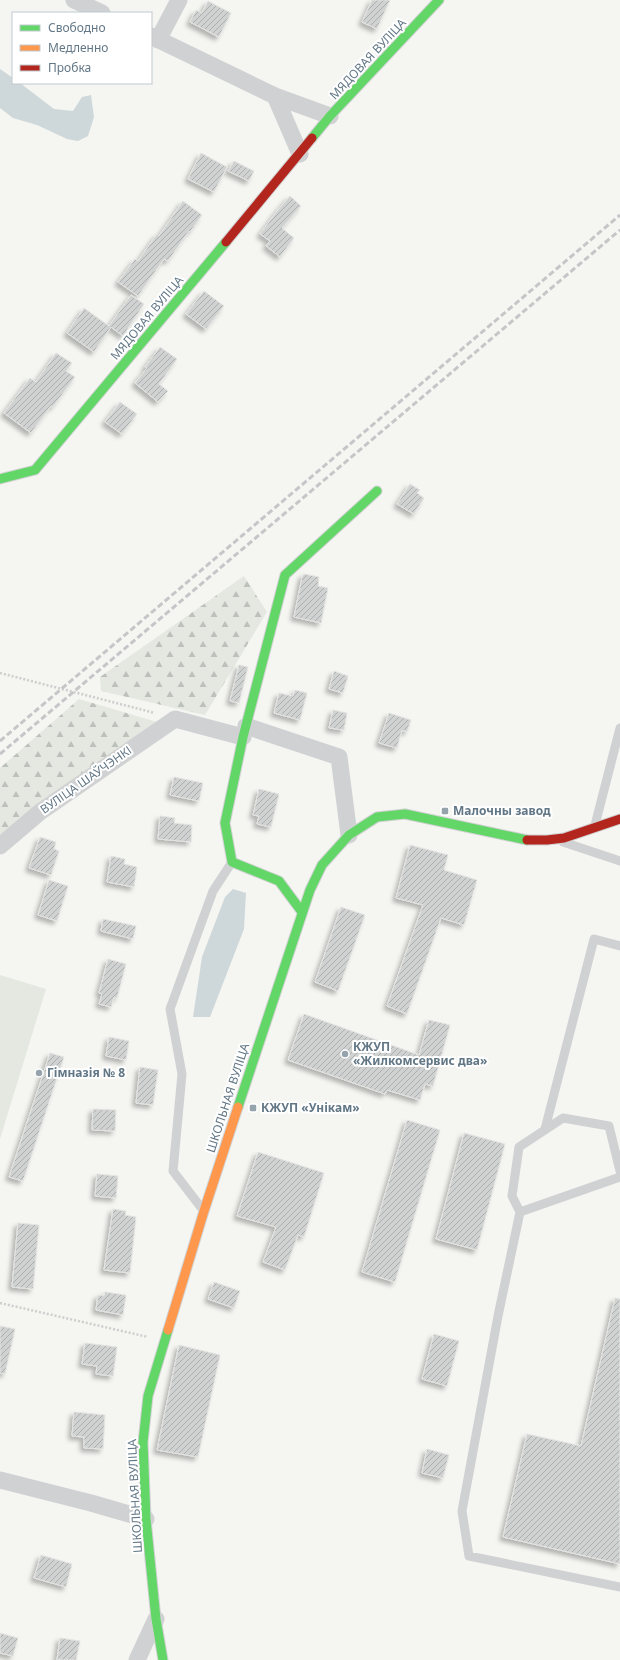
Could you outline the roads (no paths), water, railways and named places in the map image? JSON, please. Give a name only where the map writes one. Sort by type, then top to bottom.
[{"type":"street","points":[[74,0],[100,12]]},
{"type":"street","points":[[179,0],[155,38],[275,96],[330,116]]},
{"type":"street","name":"МЯДОВАЯ ВУЛІЦА","points":[[0,479],[35,470],[300,154],[330,116],[439,0]]},
{"type":"street","points":[[275,96],[300,154]]},
{"type":"street","points":[[302,912],[279,881],[232,862],[225,823],[244,732],[285,575],[377,491]]},
{"type":"street","name":"ВУЛІЦА ШАЎЧЭНКІ","points":[[0,846],[40,812],[175,719],[244,732]]},
{"type":"street","points":[[244,732],[339,757],[349,835]]},
{"type":"street","name":"ШКОЛЬНАЯ ВУЛІЦА","points":[[163,1660],[156,1619],[146,1519],[143,1442],[148,1396],[204,1211],[302,912],[310,890],[322,865],[349,835],[377,817],[405,814],[524,840],[540,841],[570,836],[595,825],[620,818]]},
{"type":"street","points":[[0,1480],[146,1519]]},
{"type":"street","points":[[137,1660],[156,1619]]},
{"type":"lane","points":[[595,825],[620,728]]},
{"type":"lane","points":[[554,839],[620,861]]},
{"type":"lane","points":[[204,1211],[173,1171],[182,1074],[170,1009],[214,891],[232,862]]},
{"type":"lane","points":[[545,1130],[594,939],[620,946]]},
{"type":"lane","points":[[620,1171],[609,1126],[563,1118],[519,1146],[512,1196],[520,1212],[498,1316],[462,1511],[469,1556],[620,1587]]},
{"type":"lane","points":[[520,1212],[620,1178]]},
{"type":"railway","points":[[0,741],[620,215]]},
{"type":"railway","points":[[0,754],[620,230]]},
{"type":"place","name":"Малочны завод","points":[[445,811]]},
{"type":"place","name":"КЖУП «Жилкомсервис два»","points":[[345,1054]]},
{"type":"place","name":"Гімназія № 8","points":[[39,1073]]},
{"type":"place","name":"КЖУП «Унікам»","points":[[253,1108]]}]
